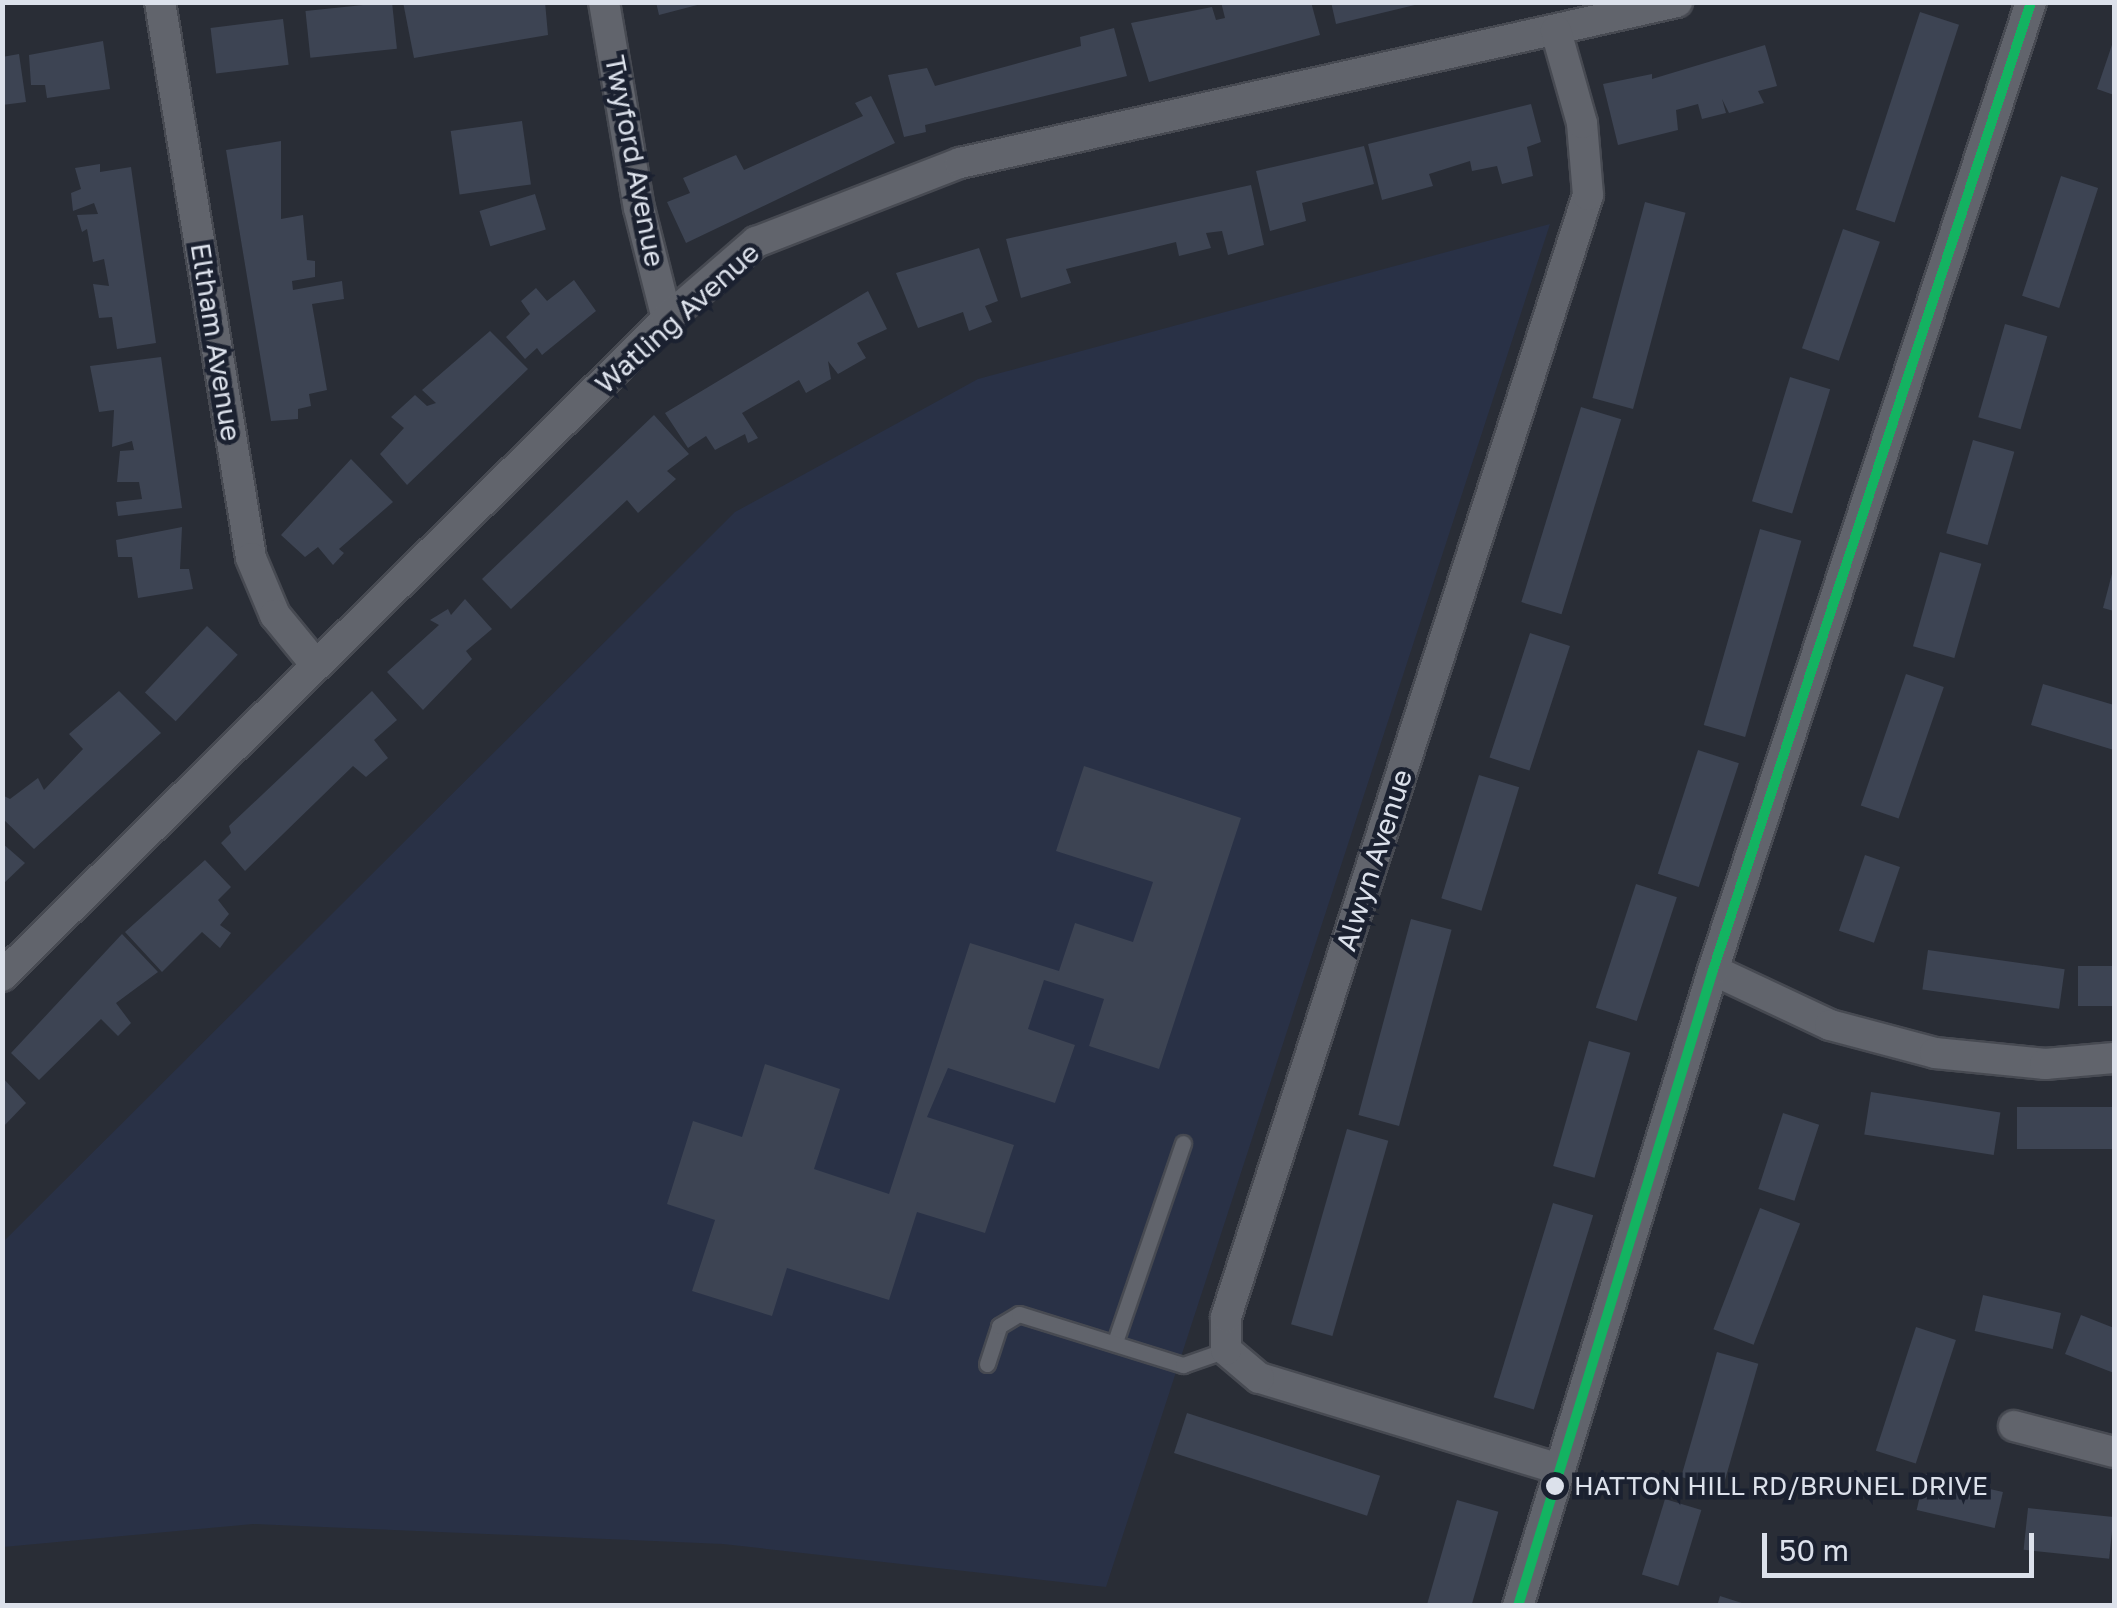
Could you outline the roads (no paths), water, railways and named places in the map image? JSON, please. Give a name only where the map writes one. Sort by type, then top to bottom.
[{"type":"street","name":"Eltham Avenue","points":[[160,2],[251,558],[276,615],[316,665]]},
{"type":"street","name":"Twyford Avenue","points":[[604,2],[639,208],[668,319]]},
{"type":"street","name":"Watling Avenue","points":[[2,976],[668,319],[756,242],[960,163],[1677,2]]},
{"type":"street","points":[[1518,1606],[1556,1468],[1714,970],[2031,2]]},
{"type":"street","name":"Alwyn Avenue","points":[[1226,1350],[1226,1317],[1588,194],[1582,123],[1556,31]]},
{"type":"street","points":[[1714,970],[1830,1025],[1935,1053],[2045,1064],[2114,1058]]},
{"type":"street","points":[[1226,1350],[1259,1378],[1556,1468]]},
{"type":"street","points":[[2014,1426],[2114,1452]]},
{"type":"lane","points":[[1116,1339],[1182,1144]]},
{"type":"lane","points":[[987,1364],[999,1326],[1019,1314],[1116,1339],[1183,1365],[1226,1350]]},
{"type":"place","name":"HATTON HILL RD/BRUNEL DRIVE","points":[[1555,1486]]}]
